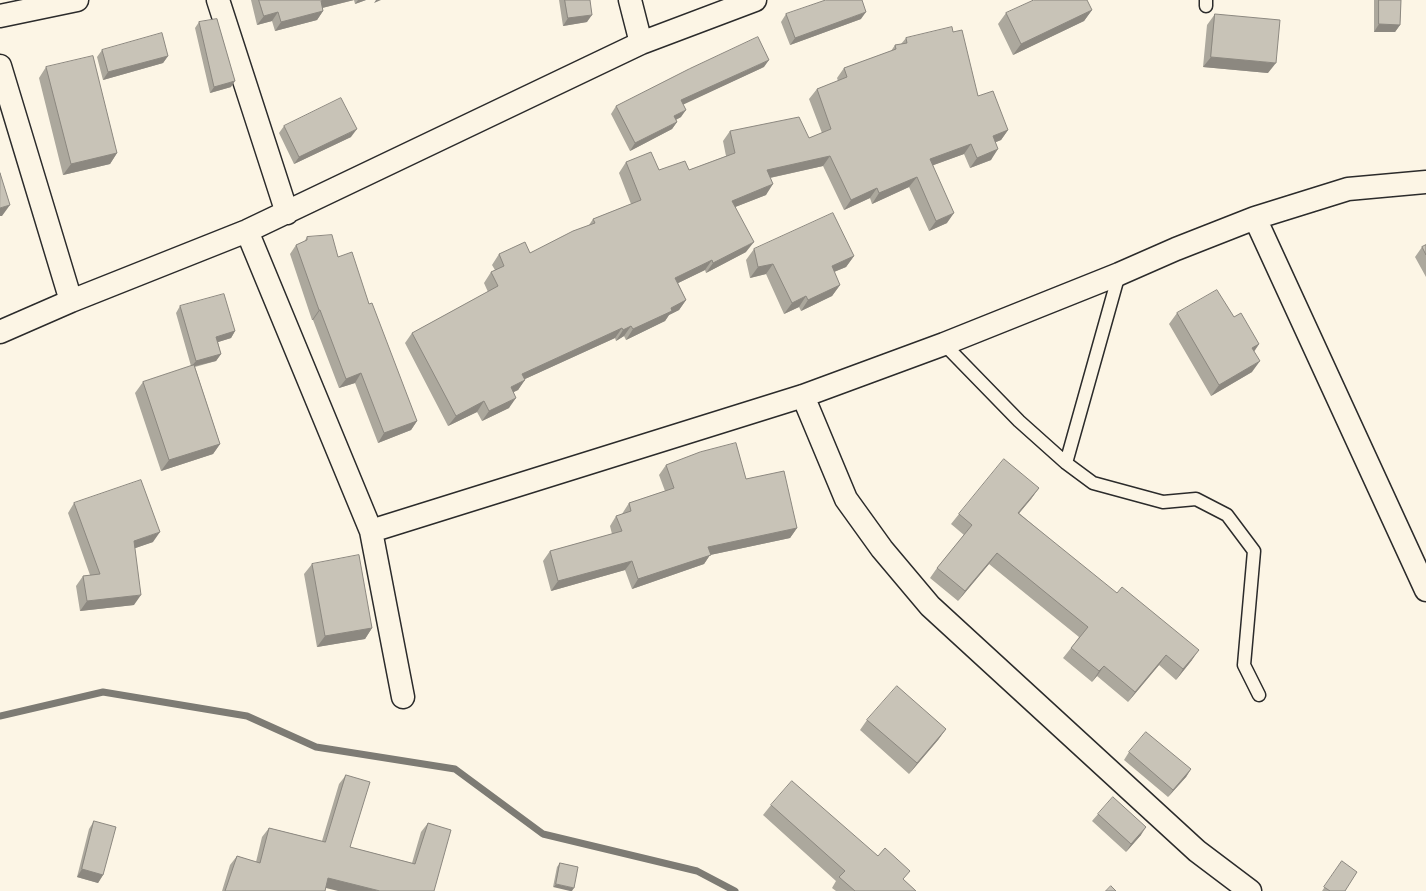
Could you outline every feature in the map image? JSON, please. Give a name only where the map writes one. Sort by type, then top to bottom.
[{"type":"street","points":[[0,16],[77,0]]},
{"type":"street","points":[[218,0],[287,213]]},
{"type":"street","points":[[630,0],[641,43]]},
{"type":"street","points":[[0,332],[71,301],[247,231],[641,43],[755,0]]},
{"type":"street","points":[[0,66],[71,301]]},
{"type":"street","points":[[371,531],[804,396],[944,344],[1255,218],[1348,188],[1426,182]]},
{"type":"street","points":[[1255,218],[1426,590]]},
{"type":"street","points":[[247,231],[371,531],[403,697]]},
{"type":"street","points":[[804,396],[846,499],[882,549],[930,606],[1197,851],[1250,891]]},
{"type":"lane","points":[[1066,463],[1119,274]]},
{"type":"lane","points":[[944,344],[1019,421],[1066,463],[1093,483],[1164,502],[1196,499],[1227,515],[1254,551],[1244,665],[1259,695]]},
{"type":"building","points":[[259,0],[324,0],[321,1],[323,11],[281,22],[278,12],[264,16]]},
{"type":"building","points":[[565,0],[590,0],[592,15],[568,18]]},
{"type":"building","points":[[826,0],[862,0],[866,12],[795,38],[786,14]]},
{"type":"building","points":[[1034,0],[1087,0],[1092,10],[1021,44],[1006,13]]},
{"type":"building","points":[[1379,0],[1401,0],[1400,25],[1379,24]]},
{"type":"building","points":[[1215,14],[1280,20],[1276,63],[1211,57]]},
{"type":"building","points":[[217,19],[235,81],[214,87],[199,22]]},
{"type":"building","points":[[952,27],[953,32],[962,30],[978,96],[993,91],[1008,130],[993,136],[998,149],[977,158],[971,144],[930,159],[954,213],[936,221],[917,177],[879,193],[877,188],[851,200],[830,156],[767,170],[773,184],[732,201],[754,242],[713,263],[712,260],[675,278],[686,300],[671,308],[672,311],[633,329],[631,326],[623,330],[622,328],[522,374],[525,380],[511,387],[516,398],[489,411],[484,401],[456,416],[412,333],[498,286],[491,272],[504,266],[499,254],[525,242],[530,253],[573,231],[595,223],[593,219],[641,200],[626,162],[651,152],[659,170],[685,161],[689,170],[735,153],[730,131],[799,117],[809,138],[831,129],[817,89],[847,77],[844,68],[896,49],[895,45],[907,43],[906,38]]},
{"type":"building","points":[[162,33],[168,56],[108,72],[102,50]]},
{"type":"building","points":[[758,37],[769,60],[681,100],[686,110],[674,116],[677,122],[635,143],[616,106],[689,69]]},
{"type":"building","points":[[93,56],[117,153],[71,164],[46,67]]},
{"type":"building","points":[[341,98],[357,129],[299,157],[284,126]]},
{"type":"building","points":[[0,173],[10,205],[0,208]]},
{"type":"building","points":[[833,213],[854,256],[832,266],[840,285],[808,300],[806,296],[792,303],[773,264],[758,267],[754,249]]},
{"type":"building","points":[[332,235],[338,257],[352,252],[369,304],[372,303],[417,421],[384,433],[361,373],[346,379],[296,245],[307,240],[307,237]]},
{"type":"building","points":[[1426,245],[1426,255],[1422,247]]},
{"type":"building","points":[[1217,290],[1234,317],[1241,313],[1259,344],[1252,348],[1260,361],[1219,385],[1177,313]]},
{"type":"building","points":[[224,294],[235,331],[216,337],[221,354],[196,361],[180,306]]},
{"type":"building","points":[[194,365],[220,444],[169,460],[143,382]]},
{"type":"building","points":[[736,443],[746,479],[784,471],[797,528],[708,547],[711,555],[638,579],[632,561],[558,581],[550,551],[622,531],[616,516],[631,511],[629,503],[674,488],[666,465],[700,452]]},
{"type":"building","points":[[1004,459],[1039,488],[1018,513],[1117,593],[1122,587],[1199,650],[1183,669],[1166,655],[1135,692],[1104,666],[1099,671],[1071,648],[1088,627],[997,553],[965,591],[937,568],[972,525],[959,514]]},
{"type":"building","points":[[141,480],[160,532],[134,541],[141,595],[87,601],[83,576],[100,574],[74,503]]},
{"type":"building","points":[[359,555],[372,628],[325,636],[312,564]]},
{"type":"building","points":[[897,686],[946,729],[917,763],[867,720]]},
{"type":"building","points":[[1146,732],[1191,769],[1173,790],[1129,752]]},
{"type":"building","points":[[346,775],[370,782],[350,847],[415,864],[428,823],[451,830],[434,891],[380,891],[328,878],[325,891],[225,891],[237,856],[260,863],[269,828],[325,842]]},
{"type":"building","points":[[792,781],[878,856],[885,848],[910,871],[903,879],[916,891],[855,891],[839,877],[845,871],[771,805]]},
{"type":"building","points":[[1113,797],[1146,827],[1131,844],[1098,814]]},
{"type":"building","points":[[94,821],[116,827],[103,875],[82,869]]},
{"type":"building","points":[[1342,861],[1357,872],[1345,891],[1330,891],[1324,887]]},
{"type":"building","points":[[560,863],[578,867],[574,888],[556,884]]},
{"type":"building","points":[[1111,886],[1116,891],[1106,891]]},
{"type":"waterway","points":[[0,716],[103,692],[247,716],[316,747],[455,769],[543,834],[697,871],[735,891]]}]
